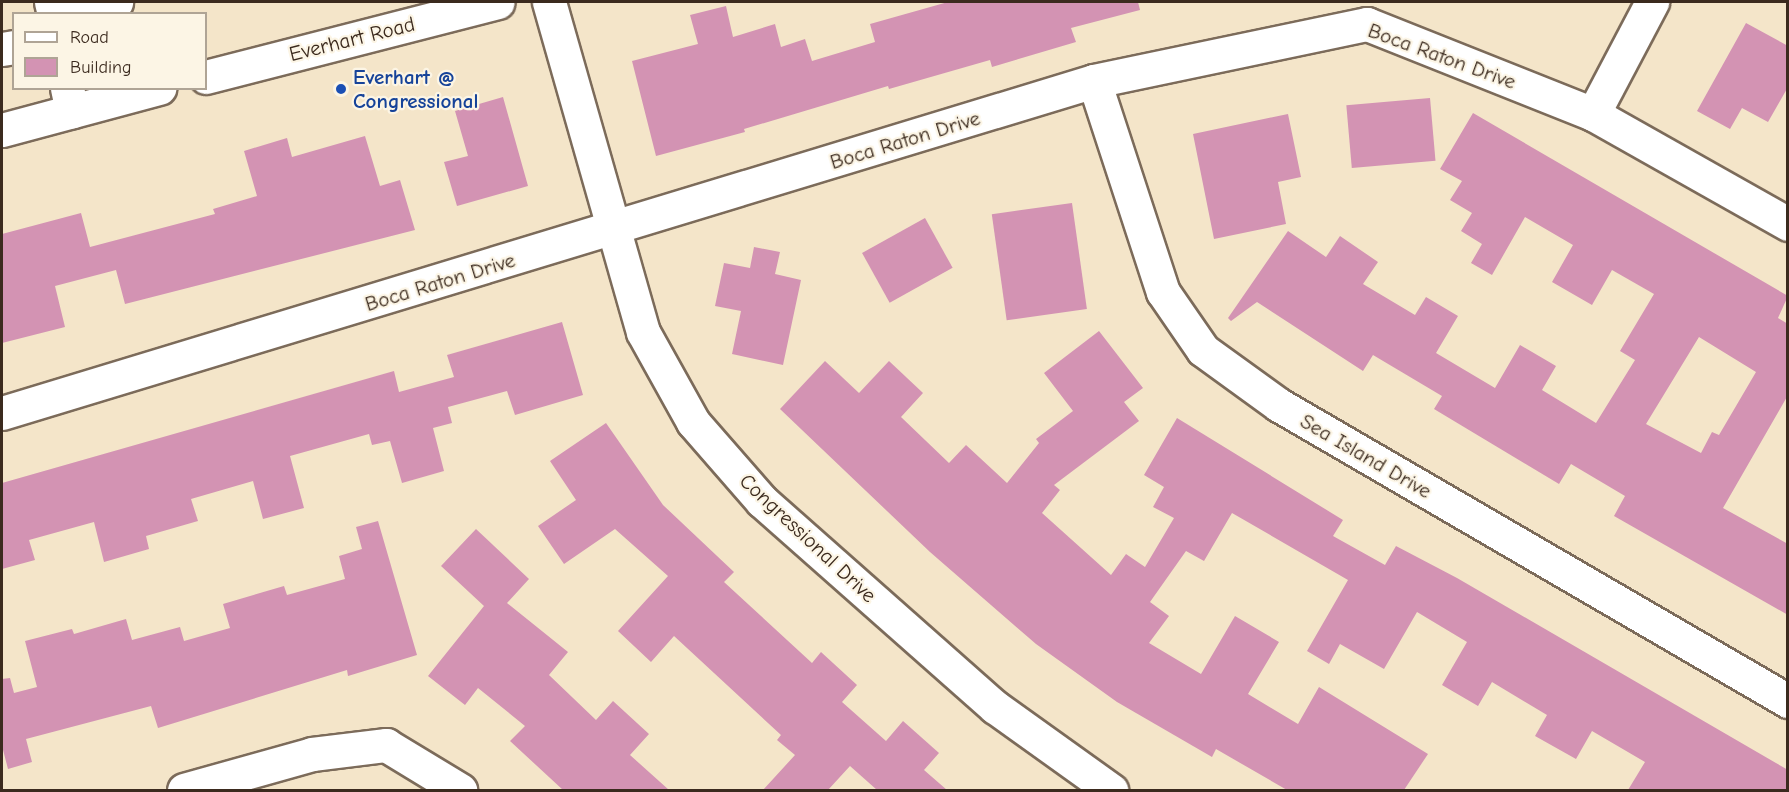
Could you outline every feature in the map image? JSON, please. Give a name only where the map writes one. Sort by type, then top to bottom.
[{"type":"street","points":[[84,12],[116,2]]},
{"type":"street","name":"Everhart Road","points":[[207,76],[498,2]]},
{"type":"street","name":"Congressional Drive","points":[[549,2],[613,229],[649,342],[693,422],[762,501],[995,707],[1111,790]]},
{"type":"street","points":[[1593,114],[1652,2]]},
{"type":"street","name":"Boca Raton Drive","points":[[2,414],[1094,81],[1367,24],[1593,114],[1788,224]]},
{"type":"street","name":"Sea Island Drive","points":[[1094,81],[1162,292],[1203,350],[1279,405],[1788,701]]},
{"type":"street","points":[[2,130],[70,100],[144,90]]},
{"type":"street","points":[[184,790],[312,754],[386,745],[460,790]]},
{"type":"building","points":[[948,2],[1138,2],[1140,10],[1071,28],[1076,42],[992,67],[990,60],[889,89],[888,86],[744,129],[745,132],[656,156],[632,61],[698,44],[690,15],[726,6],[733,37],[775,24],[781,47],[805,39],[812,61],[875,42],[870,24]]},
{"type":"building","points":[[1746,23],[1788,46],[1788,87],[1768,122],[1742,108],[1730,129],[1697,111]]},
{"type":"building","points":[[503,97],[528,186],[457,206],[444,162],[468,156],[455,111]]},
{"type":"building","points":[[1430,98],[1435,161],[1352,168],[1346,105]]},
{"type":"building","points":[[1473,113],[1788,296],[1778,318],[1788,324],[1788,395],[1723,508],[1788,544],[1788,615],[1614,516],[1625,496],[1571,464],[1559,484],[1434,409],[1442,396],[1373,355],[1363,371],[1257,302],[1231,321],[1228,318],[1288,231],[1326,257],[1340,236],[1378,262],[1363,284],[1415,315],[1426,297],[1458,316],[1436,353],[1495,388],[1520,345],[1556,366],[1542,390],[1596,423],[1635,360],[1620,351],[1654,294],[1612,270],[1592,305],[1552,282],[1573,245],[1525,217],[1492,275],[1471,263],[1482,244],[1461,231],[1472,213],[1450,200],[1462,181],[1440,169]],"holes":[[[1699,337],[1756,372],[1719,435],[1712,432],[1701,453],[1646,424]]]},
{"type":"building","points":[[1288,114],[1301,177],[1278,182],[1286,224],[1214,239],[1193,134]]},
{"type":"building","points":[[365,136],[380,186],[400,180],[415,230],[125,304],[116,270],[55,286],[65,327],[2,343],[2,234],[81,213],[90,247],[215,214],[213,209],[257,196],[244,151],[287,138],[292,157]]},
{"type":"building","points":[[1072,203],[1087,309],[1007,320],[992,214]]},
{"type":"building","points":[[925,218],[953,268],[890,303],[862,253]]},
{"type":"building","points":[[754,247],[780,252],[775,274],[801,280],[783,365],[732,354],[741,311],[715,306],[724,263],[750,268]]},
{"type":"building","points":[[562,322],[583,395],[515,415],[507,391],[448,407],[452,423],[433,428],[444,471],[402,483],[390,441],[372,445],[369,434],[290,456],[304,508],[263,519],[253,481],[191,499],[198,521],[146,536],[149,549],[104,562],[94,522],[29,540],[35,560],[2,569],[2,483],[394,371],[399,392],[454,377],[447,355]]},
{"type":"building","points":[[1099,331],[1143,388],[1124,402],[1139,421],[1054,485],[1060,490],[1042,513],[1111,575],[1126,554],[1145,567],[1174,518],[1153,507],[1164,487],[1144,475],[1177,418],[1343,520],[1333,536],[1385,565],[1396,546],[1457,578],[1788,770],[1788,790],[1628,790],[1645,762],[1592,731],[1576,759],[1535,736],[1547,715],[1492,682],[1478,706],[1442,685],[1467,642],[1417,612],[1384,669],[1340,644],[1329,664],[1307,651],[1348,580],[1232,513],[1204,561],[1186,551],[1150,602],[1169,616],[1149,643],[1201,674],[1235,616],[1279,642],[1248,694],[1298,724],[1319,687],[1428,754],[1404,790],[1287,790],[1216,749],[1212,757],[1117,702],[1036,644],[930,552],[780,409],[825,361],[859,393],[889,361],[923,393],[901,417],[949,463],[966,445],[1007,483],[1039,443],[1036,439],[1073,411],[1044,373]]},
{"type":"building","points":[[606,423],[663,505],[734,572],[724,582],[812,663],[821,652],[857,685],[842,702],[886,741],[903,721],[939,753],[924,770],[947,790],[877,790],[850,766],[828,790],[763,790],[795,755],[777,740],[781,735],[674,636],[651,662],[618,631],[668,576],[615,529],[564,564],[538,526],[576,500],[550,461]]},
{"type":"building","points":[[378,521],[417,655],[348,676],[347,670],[158,728],[151,706],[26,739],[32,762],[8,769],[2,746],[2,679],[10,678],[14,693],[37,687],[25,641],[72,629],[74,634],[126,619],[132,640],[180,627],[184,641],[230,628],[223,604],[284,586],[287,595],[345,579],[339,556],[362,549],[356,527]]},
{"type":"building","points":[[476,529],[529,579],[507,603],[568,652],[549,675],[596,720],[613,701],[649,734],[630,755],[669,790],[563,790],[510,741],[525,726],[478,688],[465,705],[428,676],[484,606],[441,566]]},
{"type":"place","name":"Everhart @ Congressional","points":[[341,89]]}]
